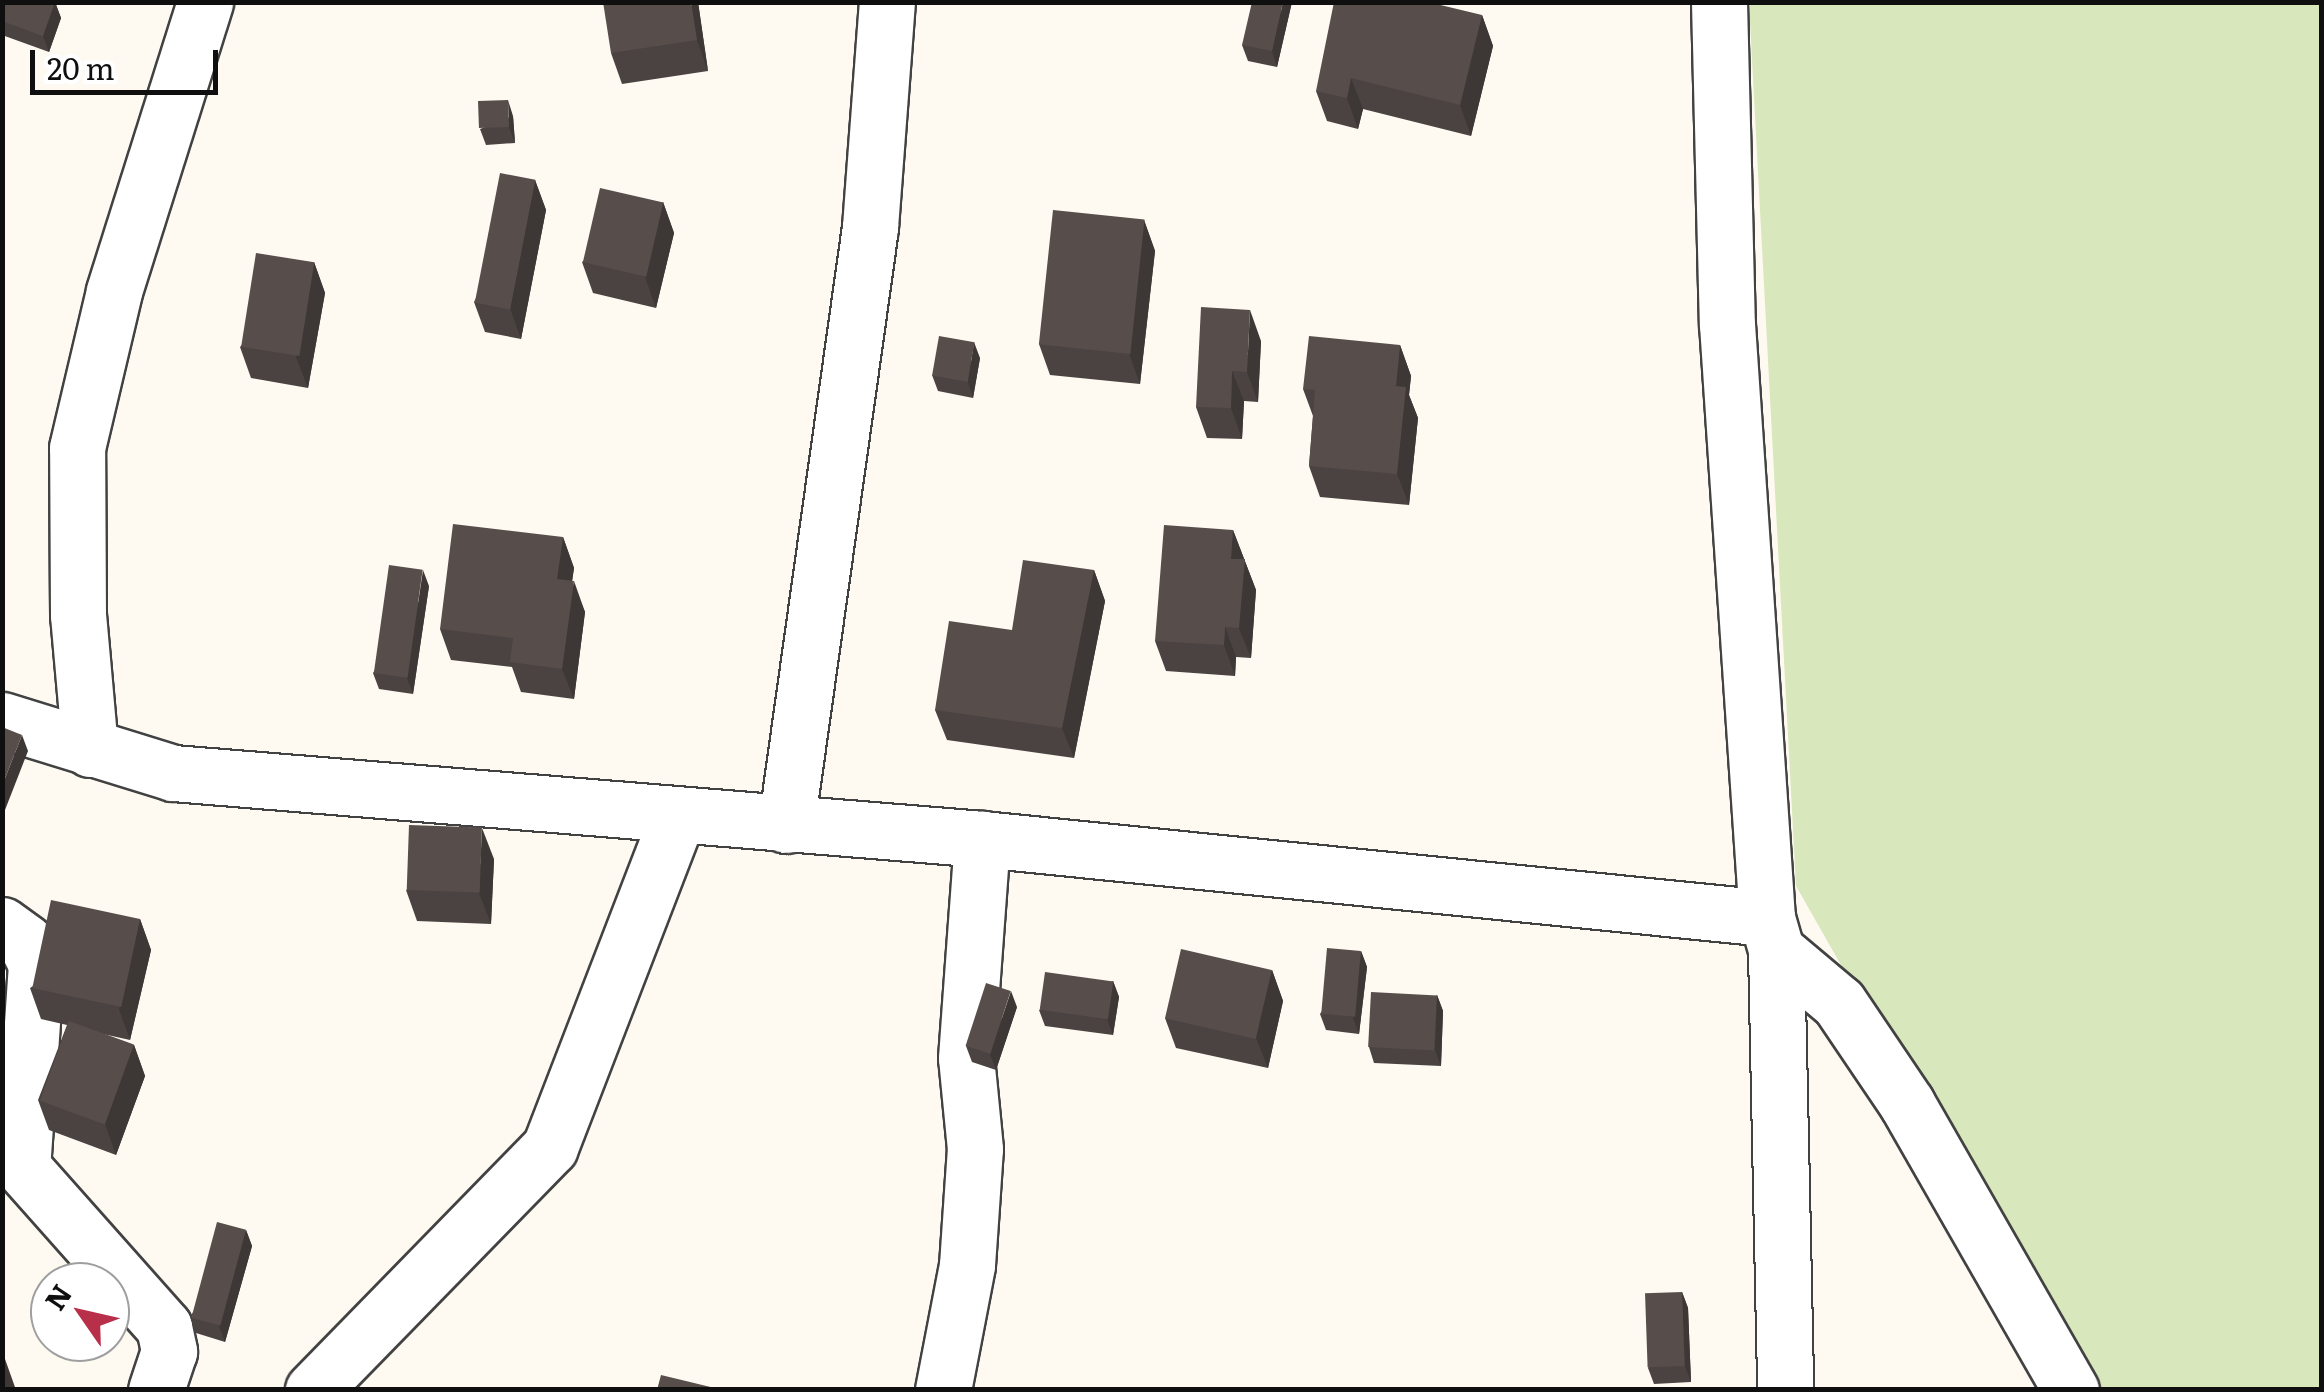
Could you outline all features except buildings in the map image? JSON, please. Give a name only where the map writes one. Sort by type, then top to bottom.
[{"type":"street","points":[[90,748],[78,615],[77,448],[114,291],[205,2]]},
{"type":"street","points":[[786,825],[870,228],[887,2]]},
{"type":"street","points":[[1720,2],[1727,324],[1772,934],[1785,1390]]},
{"type":"street","points":[[2,720],[174,773],[982,839],[1772,934],[1839,1003],[1897,1089],[2071,1390]]},
{"type":"street","points":[[313,1390],[550,1147],[678,816]]},
{"type":"street","points":[[943,1390],[967,1265],[974,1149],[966,1058],[982,839]]},
{"type":"street","points":[[2,925],[24,942],[36,964],[22,1167],[164,1327],[169,1351],[156,1390]]},
{"type":"green space","points":[[1749,3],[2321,3],[2321,1389],[2082,1389],[1796,886]]}]
